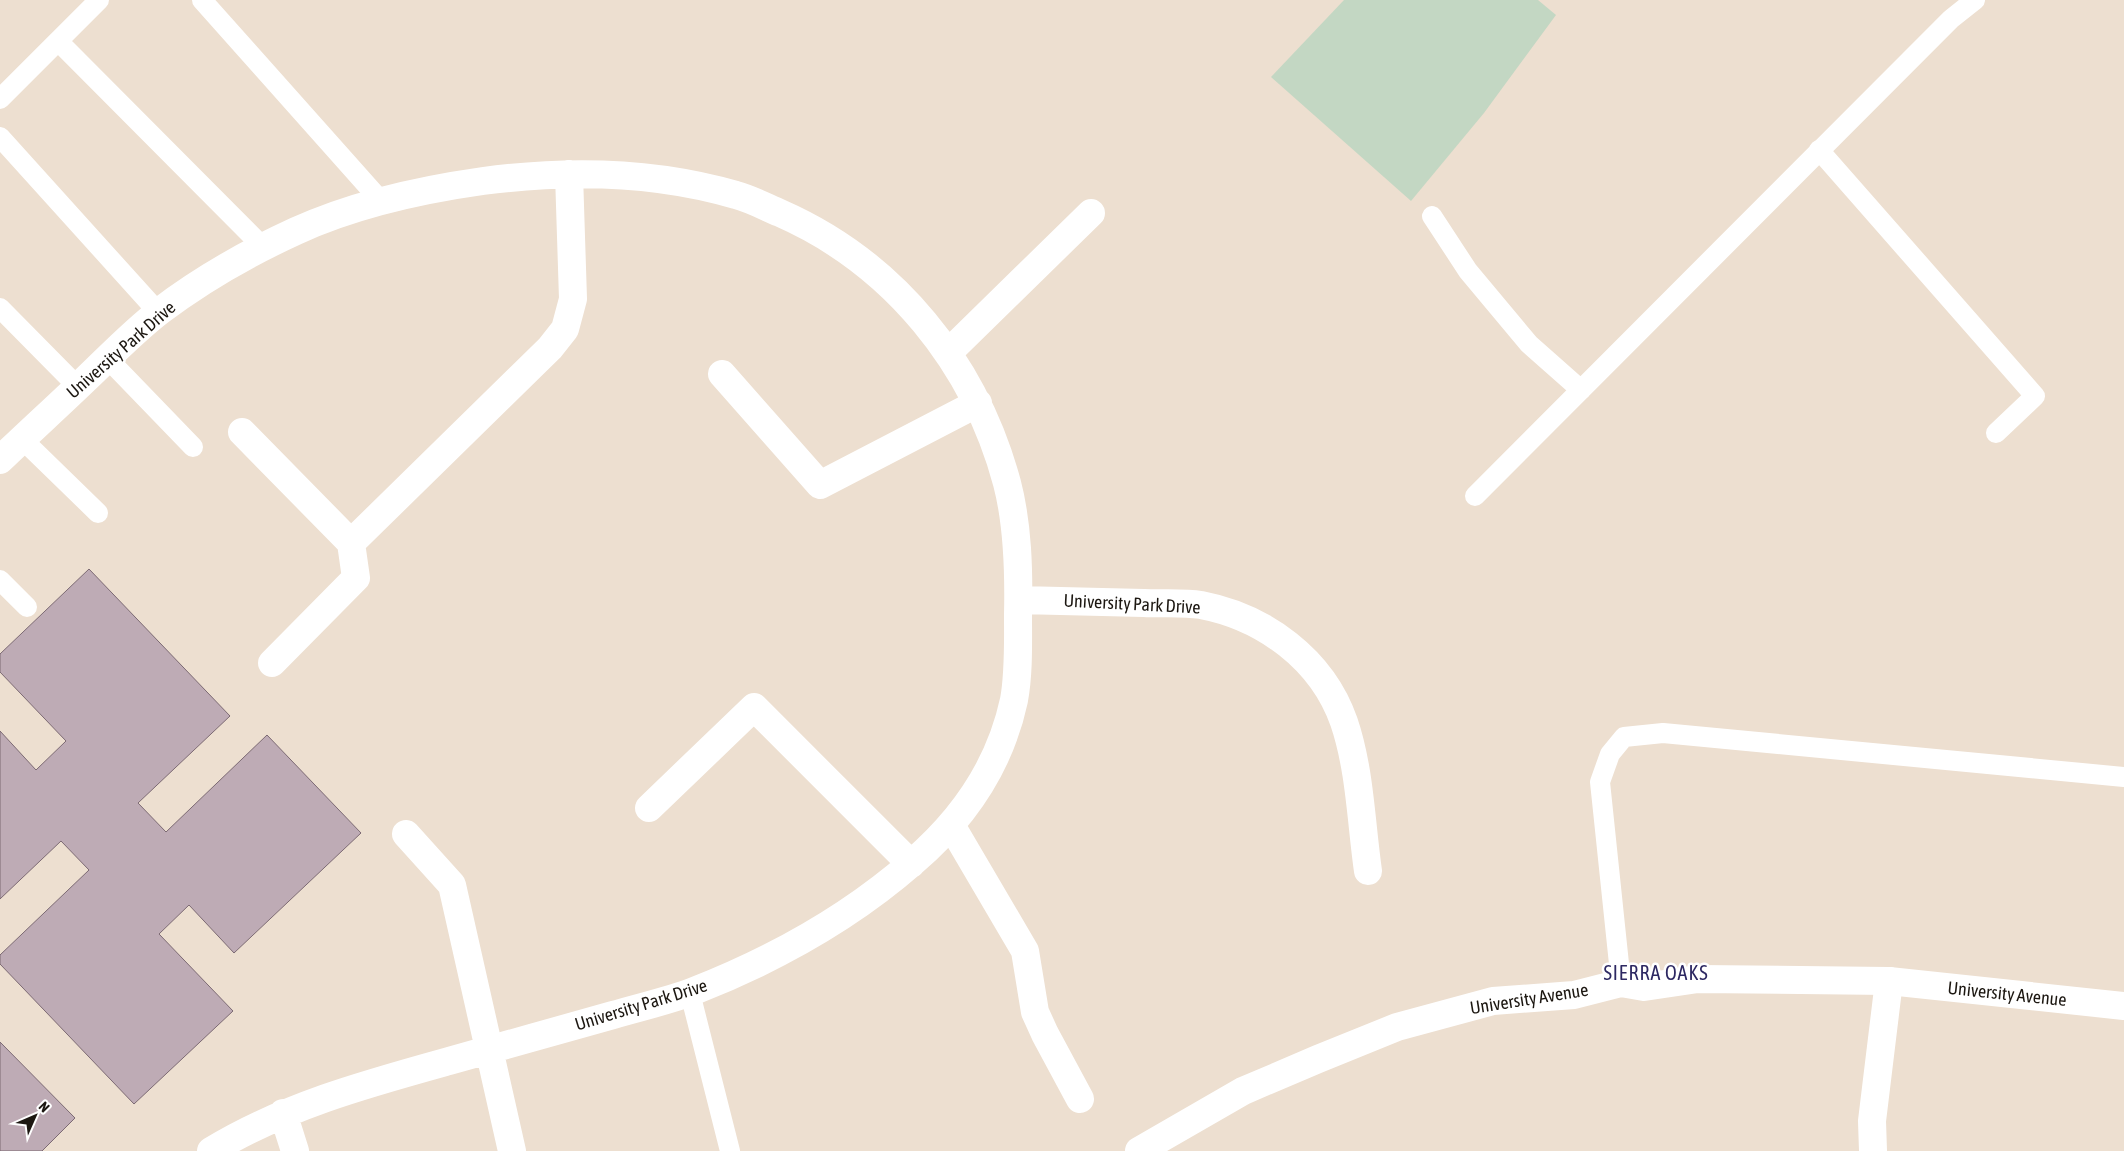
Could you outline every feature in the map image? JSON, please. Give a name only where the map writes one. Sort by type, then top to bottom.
[{"type":"street","name":"University Park Drive","points":[[1,458],[158,312],[227,265],[301,228],[382,201],[429,188],[507,178],[569,174],[612,175],[679,181],[741,196],[806,224],[872,270],[907,302],[949,352],[978,403],[988,425],[1008,486],[1017,542],[1017,664],[1014,700],[999,751],[978,790],[951,825],[911,864],[829,924],[767,960],[690,993],[352,1088],[283,1114],[241,1133],[211,1151]]},
{"type":"street","points":[[351,543],[550,348],[565,329],[573,298],[569,174]]},
{"type":"street","points":[[949,352],[1092,214]]},
{"type":"street","points":[[722,374],[820,485],[978,403]]},
{"type":"street","points":[[242,432],[351,543],[356,578],[272,663]]},
{"type":"street","name":"University Park Drive","points":[[1018,600],[1199,605],[1235,614],[1269,629],[1300,654],[1322,680],[1343,721],[1352,756],[1368,871]]},
{"type":"street","points":[[649,808],[754,706],[911,864]]},
{"type":"street","points":[[951,825],[1025,951],[1035,1012],[1080,1099]]},
{"type":"street","points":[[406,834],[452,885],[512,1151]]},
{"type":"street","name":"University Avenue","points":[[1139,1151],[1243,1091],[1397,1027],[1493,1001],[1574,995],[1621,983],[1644,987],[1698,979],[1889,981],[2124,1006]]},
{"type":"street","points":[[1873,1151],[1872,1121],[1889,981]]},
{"type":"street","points":[[283,1114],[295,1151]]},
{"type":"lane","points":[[0,98],[98,0]]},
{"type":"lane","points":[[202,0],[382,201]]},
{"type":"lane","points":[[1475,496],[1968,2]]},
{"type":"lane","points":[[58,41],[263,247]]},
{"type":"lane","points":[[0,137],[158,312]]},
{"type":"lane","points":[[1819,150],[2035,396],[1996,433]]},
{"type":"lane","points":[[1432,216],[1468,271],[1529,344],[1581,390]]},
{"type":"lane","points":[[0,308],[78,387]]},
{"type":"lane","points":[[107,358],[193,447]]},
{"type":"lane","points":[[22,439],[98,513]]},
{"type":"lane","points":[[0,580],[26,607]]},
{"type":"lane","points":[[1621,983],[1600,782],[1610,754],[1624,738],[1663,733],[2124,777]]},
{"type":"lane","points":[[690,993],[730,1151]]},
{"type":"green space","points":[[1344,0],[1538,0],[1556,15],[1484,113],[1411,201],[1271,77]]},
{"type":"building","points":[[89,569],[230,716],[138,803],[166,832],[267,735],[361,833],[234,953],[189,905],[159,934],[233,1011],[134,1104],[0,964],[0,955],[89,870],[61,841],[0,899],[0,731],[36,770],[66,741],[0,672],[0,654]]},
{"type":"building","points":[[0,1042],[75,1118],[42,1151],[0,1151]]},
{"type":"district","name":"SIERRA OAKS","points":[[1656,973]]}]
